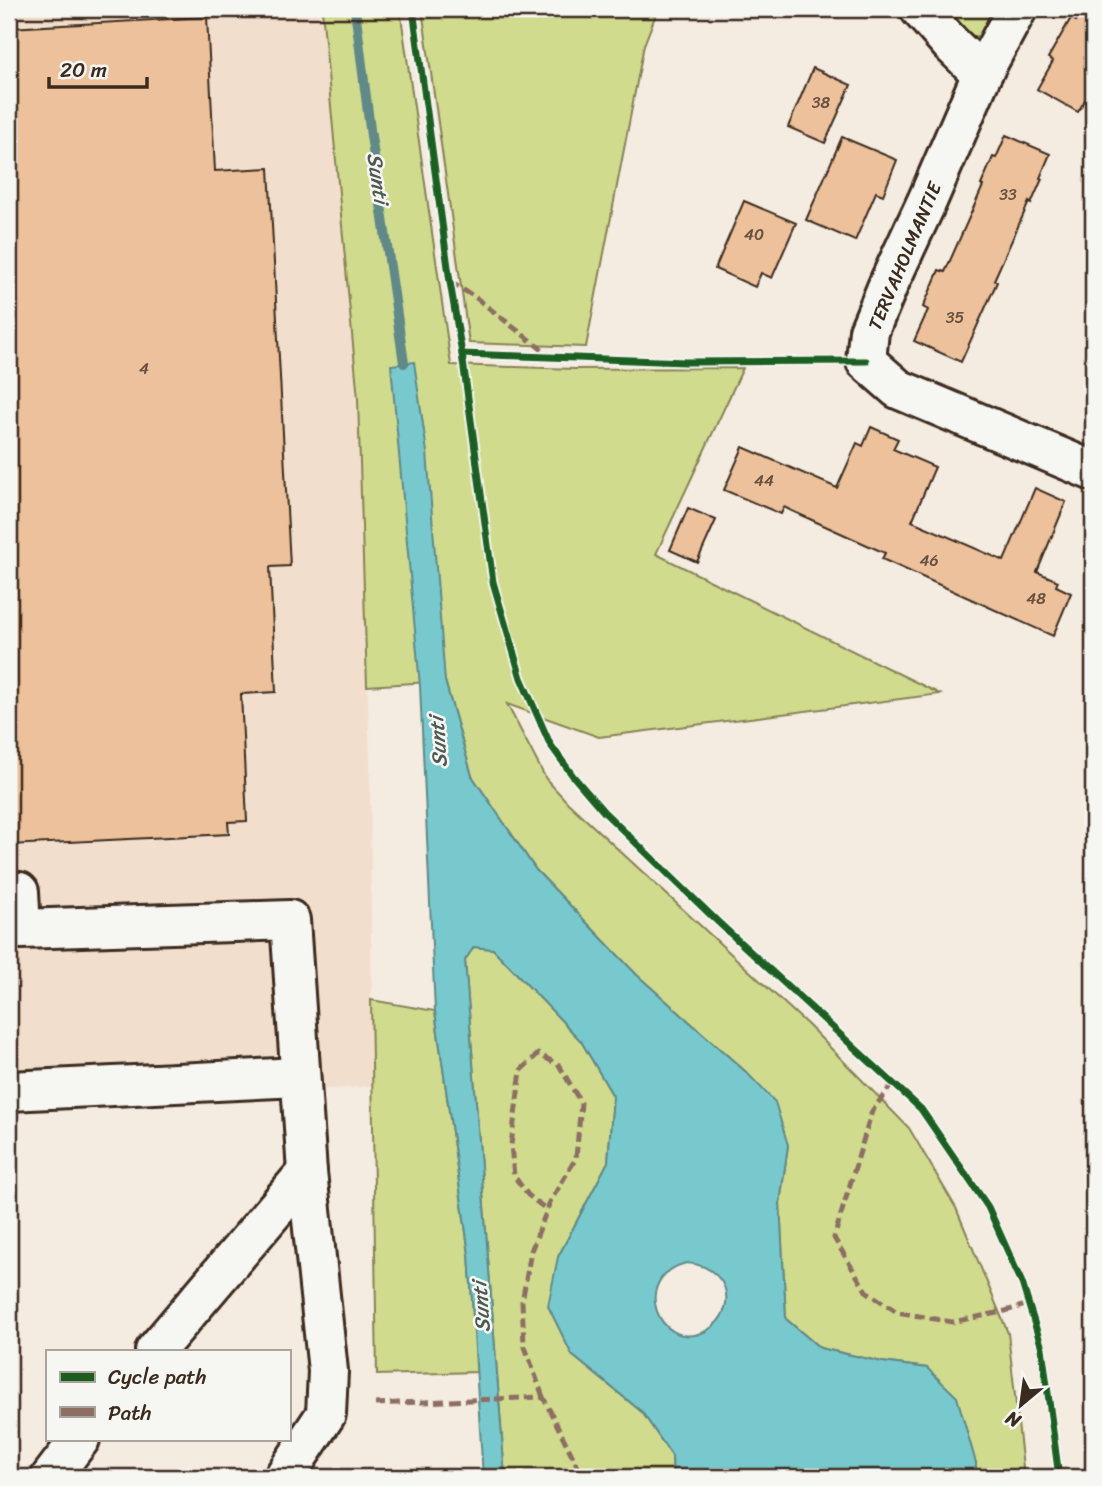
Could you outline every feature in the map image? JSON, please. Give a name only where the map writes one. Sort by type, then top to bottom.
[{"type":"street","points":[[920,9],[982,74]]},
{"type":"street","name":"TERVAHOLMANTIE","points":[[1017,9],[982,74],[878,310],[869,331],[866,361],[898,390],[1093,471]]},
{"type":"street","points":[[9,891],[19,892],[21,929],[290,920],[307,1172],[328,1371],[326,1414],[284,1477]]},
{"type":"street","points":[[9,1091],[299,1077]]},
{"type":"street","points":[[156,1350],[307,1172]]},
{"type":"street","points":[[51,1477],[79,1440]]},
{"type":"shaded area","points":[[9,9],[322,9],[358,399],[370,758],[372,1086],[9,1112]]},
{"type":"green space","points":[[322,9],[400,9],[451,365],[575,369],[743,368],[656,554],[940,694],[599,737],[507,704],[546,779],[568,803],[809,1026],[909,1128],[956,1208],[1008,1333],[1024,1477],[976,1477],[976,1463],[927,1368],[882,1362],[820,1348],[786,1319],[780,1203],[788,1145],[747,1073],[637,975],[536,870],[472,776],[445,681],[367,686],[358,399]]},
{"type":"green space","points":[[422,9],[658,9],[644,45],[586,347],[469,343]]},
{"type":"green space","points":[[936,9],[1005,9],[982,37],[966,35]]},
{"type":"green space","points":[[474,947],[493,949],[581,1041],[613,1096],[608,1162],[558,1257],[572,1355],[642,1412],[672,1456],[673,1477],[505,1477],[465,960]]},
{"type":"green space","points":[[371,1000],[435,1011],[469,1254],[477,1372],[377,1375]]},
{"type":"water","points":[[414,362],[427,452],[445,681],[472,776],[536,870],[637,975],[747,1073],[775,1102],[788,1145],[780,1203],[786,1319],[820,1348],[882,1362],[927,1368],[957,1397],[976,1463],[976,1477],[673,1477],[672,1456],[642,1412],[572,1355],[548,1306],[558,1257],[608,1162],[613,1096],[581,1041],[493,949],[474,947],[465,960],[505,1477],[483,1477],[469,1254],[435,1011],[420,686],[391,365]],"holes":[[[686,1263],[695,1264],[717,1276],[725,1290],[726,1299],[724,1312],[714,1325],[704,1332],[688,1335],[674,1332],[664,1323],[657,1311],[655,1297],[658,1283],[669,1271]]]},
{"type":"building","points":[[1083,9],[1093,9],[1093,86],[1078,112],[1037,89],[1053,61],[1048,58],[1071,18],[1076,21]]},
{"type":"building","points":[[207,17],[215,171],[269,168],[290,566],[270,567],[276,692],[241,694],[247,821],[228,822],[229,834],[9,845],[9,28]]},
{"type":"building","points":[[813,68],[851,85],[825,143],[788,127]]},
{"type":"building","points":[[1006,135],[1050,154],[1040,178],[1042,179],[994,280],[997,282],[961,362],[914,341],[928,310],[923,307],[939,270],[945,272],[993,157],[996,158]]},
{"type":"building","points":[[842,137],[897,160],[883,195],[876,192],[855,241],[806,220]]},
{"type":"building","points":[[744,201],[796,223],[772,278],[761,273],[755,287],[715,269]]},
{"type":"building","points":[[871,427],[898,439],[893,449],[935,467],[912,521],[1004,561],[1035,488],[1066,502],[1037,572],[1058,581],[1056,586],[1071,593],[1053,636],[882,559],[885,553],[784,507],[781,514],[724,490],[743,447],[837,488],[857,443],[863,446]]},
{"type":"building","points":[[688,508],[716,520],[697,562],[670,550]]},
{"type":"waterway","name":"Sunti","points":[[355,9],[404,363]]},
{"type":"marked path","points":[[450,282],[475,297],[550,356]]},
{"type":"marked path","points":[[543,1397],[524,1344],[522,1302],[531,1251],[550,1202],[576,1158],[581,1103],[559,1065],[538,1054],[521,1070],[511,1145],[514,1176],[528,1195],[547,1210]]},
{"type":"marked path","points":[[893,1083],[872,1111],[834,1238],[866,1291],[897,1312],[952,1322],[1029,1304]]},
{"type":"marked path","points":[[375,1404],[543,1397],[583,1477]]},
{"type":"cycle path","points":[[413,9],[462,354],[686,362],[866,361]]},
{"type":"cycle path","points":[[462,354],[493,582],[521,678],[550,744],[604,812],[718,922],[921,1109],[988,1207],[1022,1283],[1042,1348],[1059,1477]]}]
